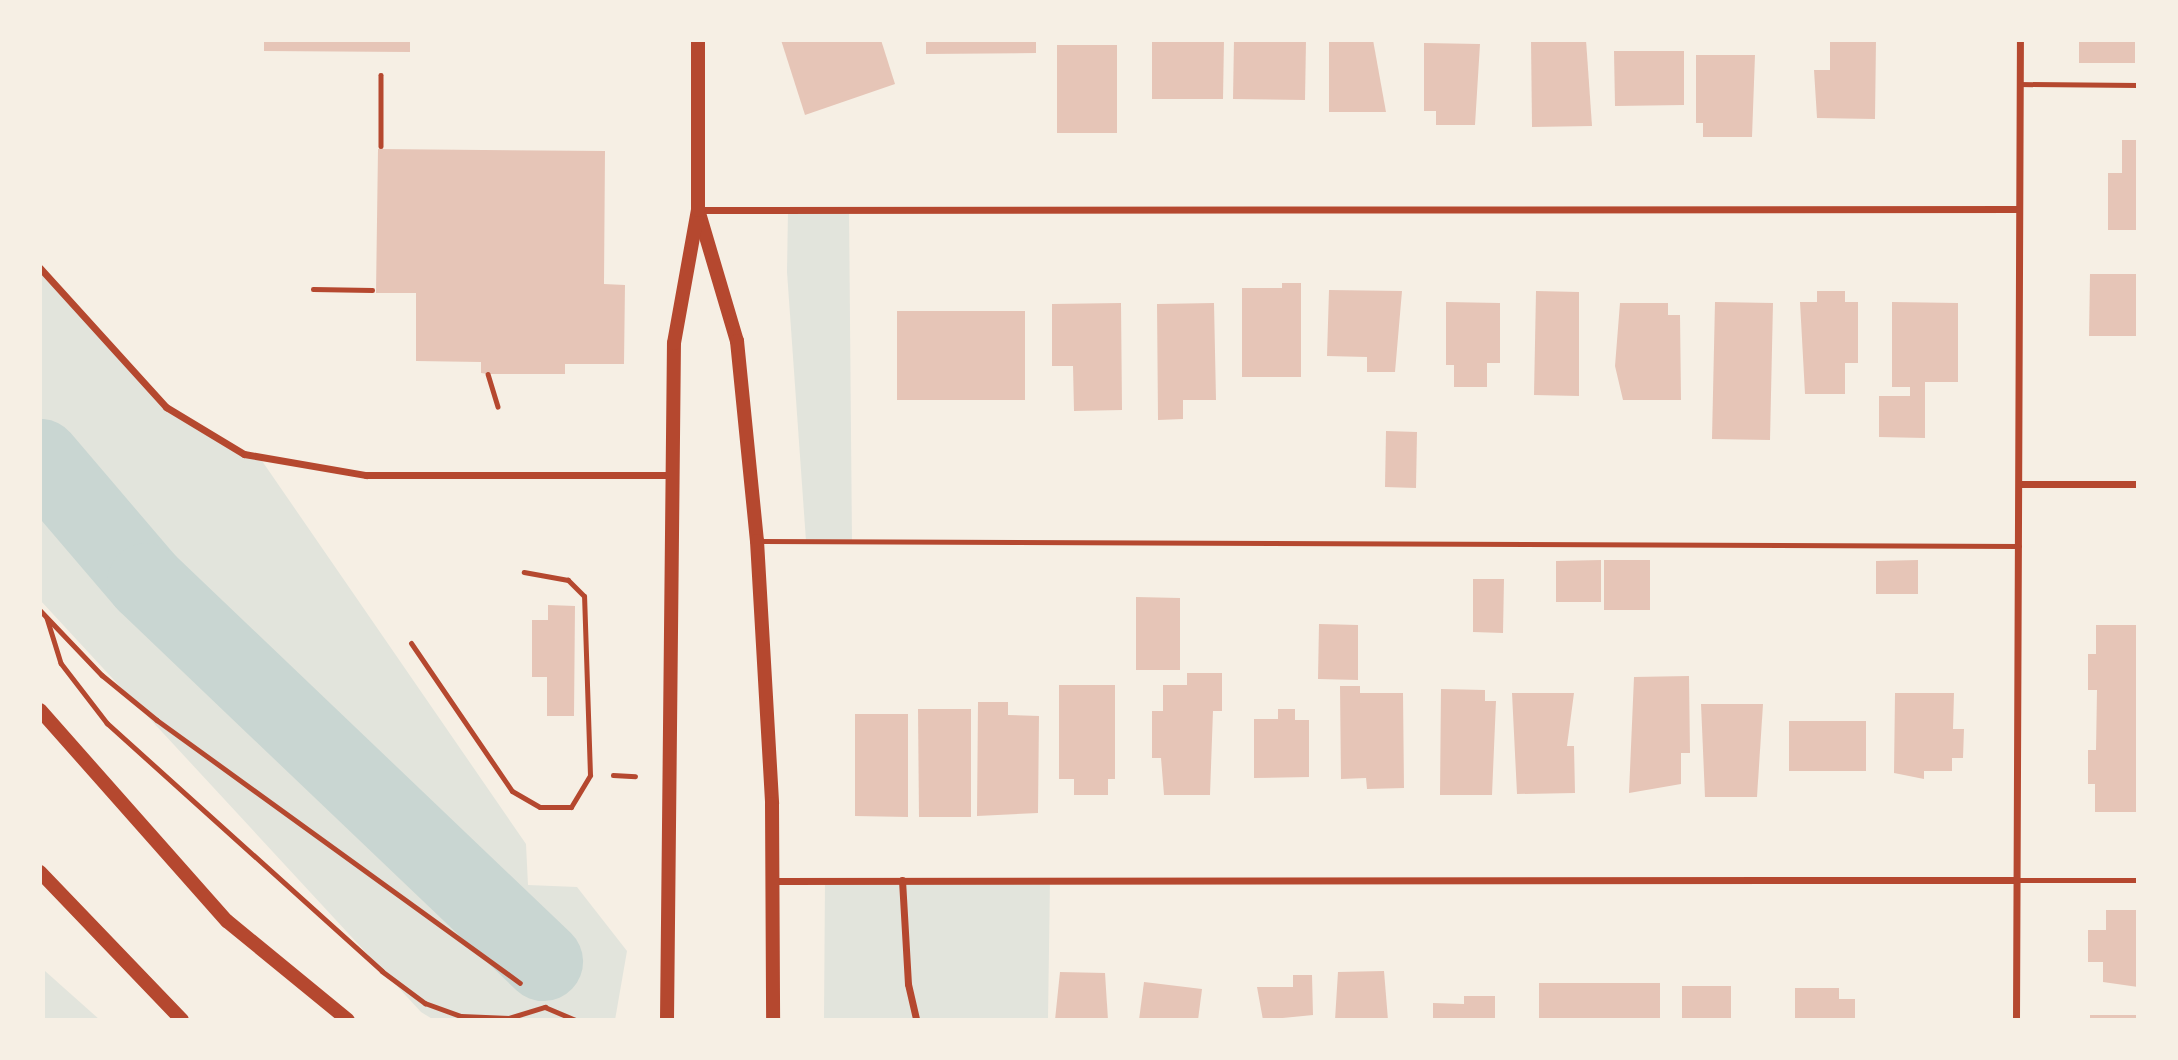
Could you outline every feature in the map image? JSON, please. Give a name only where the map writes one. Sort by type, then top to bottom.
[{"type":"main road","points":[[667,1020],[674,343],[698,210],[698,40]]},
{"type":"main road","points":[[698,210],[737,341],[757,541],[774,881],[773,1020]]},
{"type":"main road","points":[[40,710],[227,921],[348,1020]]},
{"type":"main road","points":[[40,872],[182,1020]]},
{"type":"street","points":[[2016,1020],[2020,40]]},
{"type":"street","points":[[698,210],[2019,209]]},
{"type":"street","points":[[40,268],[166,407],[244,454],[366,475],[671,475]]},
{"type":"street","points":[[2019,484],[2138,484]]},
{"type":"street","points":[[902,880],[908,984],[916,1020]]},
{"type":"street","points":[[774,881],[2017,880]]},
{"type":"lane","points":[[2020,84],[2138,85]]},
{"type":"lane","points":[[757,541],[2019,547]]},
{"type":"lane","points":[[411,643],[512,791],[540,807],[571,807],[590,775],[584,596],[568,580],[524,572]]},
{"type":"lane","points":[[2017,880],[2138,880]]},
{"type":"path","points":[[381,75],[381,146]]},
{"type":"path","points":[[313,289],[372,290]]},
{"type":"path","points":[[488,374],[498,407]]},
{"type":"path","points":[[40,610],[157,720],[520,983]]},
{"type":"path","points":[[47,618],[61,663],[107,723],[382,971],[425,1003],[461,1016],[501,1019],[545,1007],[575,1020]]},
{"type":"path","points":[[625,775],[635,776]]},
{"type":"shaded area","points":[[849,209],[852,542],[806,541],[787,272],[788,210]]},
{"type":"shaded area","points":[[40,268],[153,395],[204,433],[260,458],[526,844],[528,885],[577,887],[627,951],[615,1020],[434,1020],[421,1012],[40,600]]},
{"type":"shaded area","points":[[1050,879],[1048,1020],[824,1020],[825,880]]},
{"type":"shaded area","points":[[45,971],[100,1020],[45,1020]]},
{"type":"building","points":[[264,40],[410,40],[410,52],[264,51]]},
{"type":"building","points":[[781,40],[881,40],[895,84],[805,115]]},
{"type":"building","points":[[926,40],[1036,40],[1036,53],[926,54]]},
{"type":"building","points":[[1152,40],[1224,40],[1223,99],[1152,99]]},
{"type":"building","points":[[1234,40],[1306,40],[1305,100],[1233,99]]},
{"type":"building","points":[[1329,40],[1373,40],[1386,112],[1329,112]]},
{"type":"building","points":[[1531,40],[1586,40],[1592,126],[1532,127]]},
{"type":"building","points":[[1830,40],[1876,40],[1875,119],[1817,118],[1814,70],[1830,70]]},
{"type":"building","points":[[2079,40],[2135,40],[2135,63],[2079,63]]},
{"type":"building","points":[[1424,43],[1480,44],[1475,125],[1436,125],[1436,111],[1424,111]]},
{"type":"building","points":[[1057,45],[1117,45],[1117,133],[1057,133]]},
{"type":"building","points":[[1614,51],[1684,51],[1684,105],[1615,106]]},
{"type":"building","points":[[1696,55],[1755,55],[1752,137],[1703,137],[1703,123],[1696,123]]},
{"type":"building","points":[[2122,140],[2138,140],[2138,230],[2108,230],[2108,173],[2122,173]]},
{"type":"building","points":[[378,149],[605,151],[604,284],[625,285],[624,364],[565,364],[565,374],[488,374],[481,373],[481,362],[416,361],[416,293],[376,293]]},
{"type":"building","points":[[2090,274],[2138,274],[2138,336],[2089,336]]},
{"type":"building","points":[[1282,283],[1301,283],[1301,377],[1242,377],[1242,288],[1282,288]]},
{"type":"building","points":[[1329,290],[1402,291],[1395,372],[1367,372],[1367,357],[1327,356]]},
{"type":"building","points":[[1536,291],[1579,292],[1579,396],[1534,395]]},
{"type":"building","points":[[1817,291],[1845,291],[1845,302],[1858,302],[1858,363],[1845,363],[1845,394],[1805,394],[1800,302],[1817,302]]},
{"type":"building","points":[[1446,302],[1500,303],[1500,363],[1487,363],[1487,387],[1454,387],[1454,365],[1446,365]]},
{"type":"building","points":[[1715,302],[1773,303],[1770,440],[1712,439]]},
{"type":"building","points":[[1892,302],[1958,303],[1958,382],[1925,382],[1925,438],[1879,437],[1879,396],[1910,396],[1910,387],[1892,387]]},
{"type":"building","points":[[1121,303],[1122,410],[1074,411],[1073,366],[1052,366],[1052,304]]},
{"type":"building","points":[[1214,303],[1216,400],[1183,400],[1183,419],[1158,420],[1157,304]]},
{"type":"building","points":[[1620,303],[1668,303],[1668,315],[1680,315],[1681,400],[1623,400],[1615,366]]},
{"type":"building","points":[[897,311],[1025,311],[1025,400],[897,400]]},
{"type":"building","points":[[1386,431],[1417,432],[1416,488],[1385,487]]},
{"type":"building","points":[[1601,560],[1601,602],[1556,602],[1556,561]]},
{"type":"building","points":[[1604,560],[1650,560],[1650,610],[1604,610]]},
{"type":"building","points":[[1918,560],[1918,594],[1876,594],[1876,561]]},
{"type":"building","points":[[1473,579],[1504,579],[1503,633],[1473,632]]},
{"type":"building","points":[[1136,597],[1180,598],[1180,670],[1136,670]]},
{"type":"building","points":[[548,605],[575,606],[574,716],[547,716],[547,677],[532,677],[532,620],[548,620]]},
{"type":"building","points":[[1319,624],[1358,625],[1358,680],[1318,679]]},
{"type":"building","points":[[2096,625],[2138,625],[2138,812],[2095,812],[2095,784],[2088,784],[2088,750],[2096,750],[2097,690],[2088,690],[2088,654],[2096,654]]},
{"type":"building","points":[[1187,673],[1222,673],[1222,711],[1213,711],[1210,795],[1164,795],[1161,758],[1152,758],[1152,711],[1163,711],[1163,685],[1187,685]]},
{"type":"building","points":[[1689,676],[1690,753],[1681,753],[1681,784],[1629,793],[1634,677]]},
{"type":"building","points":[[1059,685],[1115,685],[1115,779],[1108,779],[1108,795],[1074,795],[1074,779],[1059,779]]},
{"type":"building","points":[[1340,686],[1360,686],[1360,693],[1403,693],[1404,788],[1367,789],[1366,778],[1341,779]]},
{"type":"building","points":[[1441,689],[1485,690],[1485,701],[1496,701],[1492,795],[1440,795]]},
{"type":"building","points":[[1512,693],[1574,693],[1567,746],[1574,746],[1575,793],[1517,794]]},
{"type":"building","points":[[1895,693],[1954,693],[1953,729],[1964,729],[1963,758],[1952,758],[1952,771],[1924,771],[1924,779],[1894,773]]},
{"type":"building","points":[[978,702],[1008,702],[1008,715],[1039,716],[1038,813],[977,816]]},
{"type":"building","points":[[1701,704],[1763,704],[1757,797],[1705,797]]},
{"type":"building","points":[[918,709],[971,709],[971,817],[919,817]]},
{"type":"building","points":[[1278,709],[1295,709],[1295,720],[1309,720],[1309,777],[1254,778],[1254,719],[1278,719]]},
{"type":"building","points":[[855,714],[908,714],[908,817],[855,816]]},
{"type":"building","points":[[1789,721],[1866,721],[1866,771],[1789,771]]},
{"type":"building","points":[[2106,910],[2138,910],[2138,987],[2103,982],[2103,962],[2088,962],[2088,930],[2106,930]]},
{"type":"building","points":[[1384,971],[1388,1020],[1335,1020],[1338,972]]},
{"type":"building","points":[[1060,972],[1105,973],[1108,1020],[1055,1020]]},
{"type":"building","points":[[1293,975],[1312,975],[1313,1015],[1263,1020],[1257,987],[1293,987]]},
{"type":"building","points":[[1144,982],[1202,989],[1198,1020],[1139,1020]]},
{"type":"building","points":[[1539,983],[1660,983],[1660,1020],[1539,1020]]},
{"type":"building","points":[[1682,986],[1731,986],[1731,1020],[1682,1020]]},
{"type":"building","points":[[1795,988],[1839,988],[1839,999],[1855,999],[1855,1020],[1795,1020]]},
{"type":"building","points":[[1464,996],[1495,996],[1495,1020],[1433,1020],[1433,1003],[1464,1004]]},
{"type":"building","points":[[2090,1015],[2138,1015],[2138,1020],[2090,1020]]},
{"type":"waterway","points":[[40,458],[146,582],[543,961]]}]
